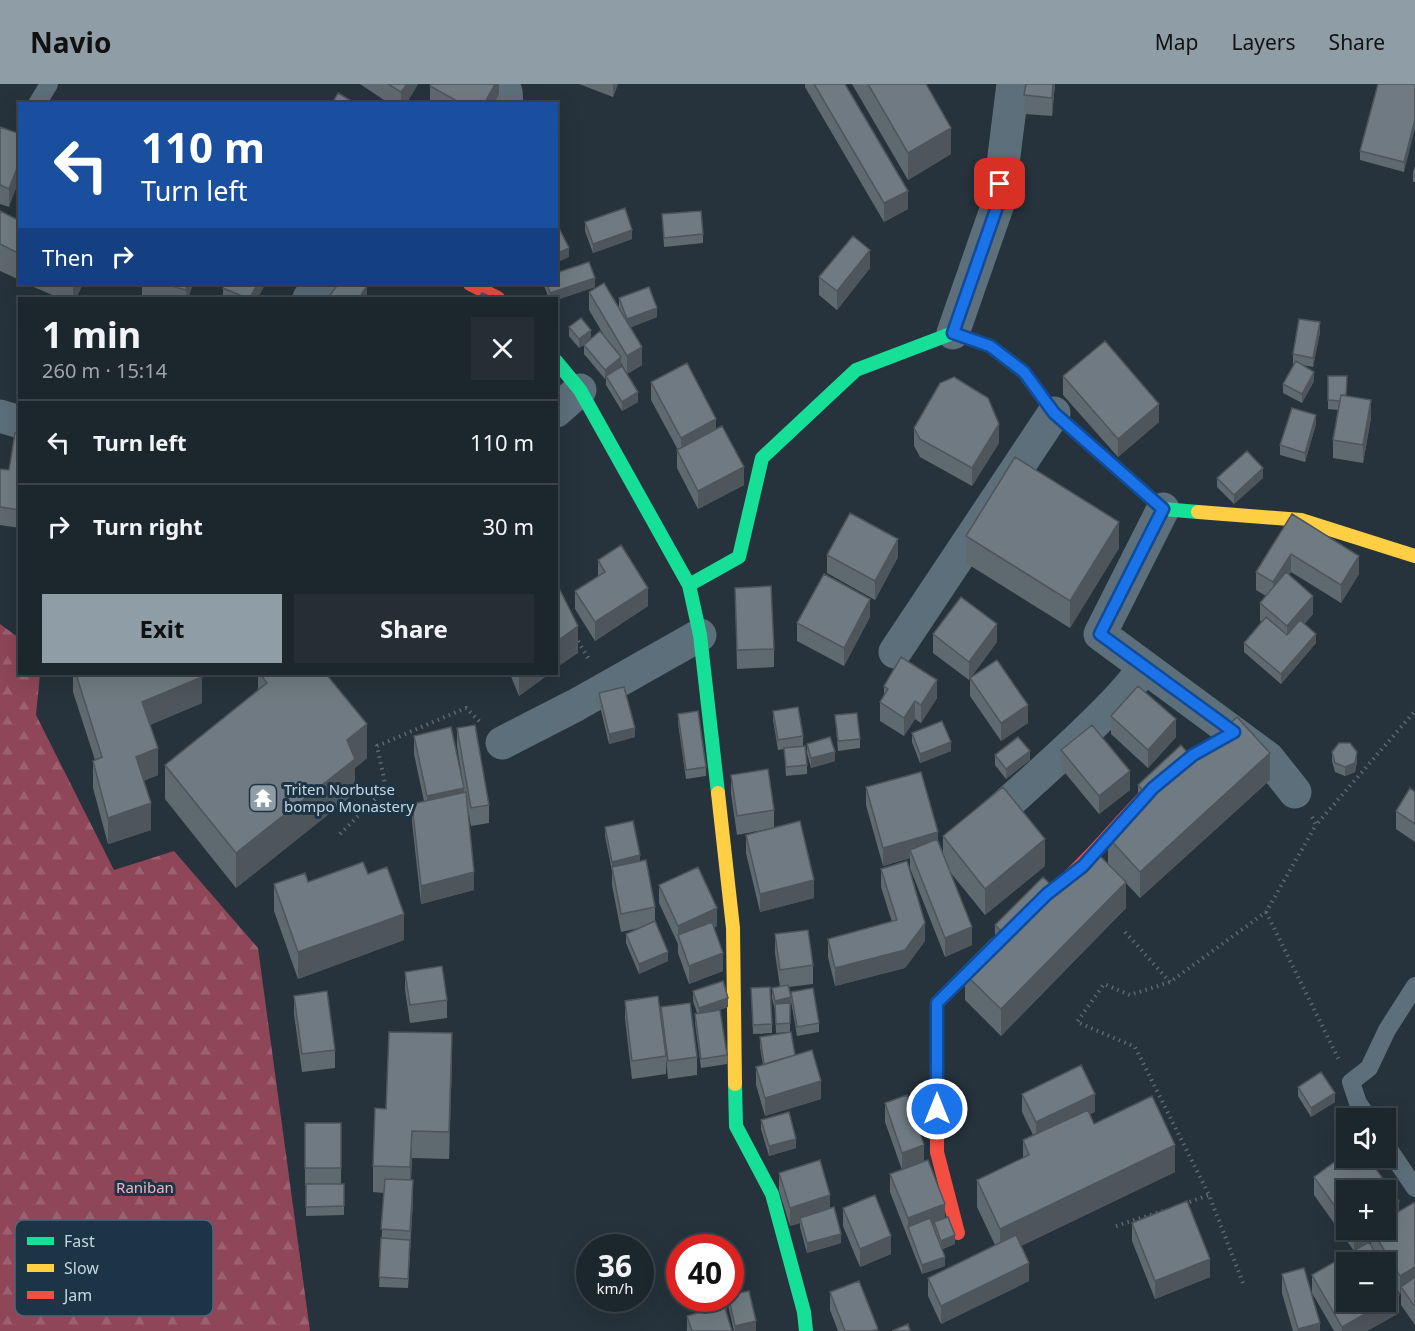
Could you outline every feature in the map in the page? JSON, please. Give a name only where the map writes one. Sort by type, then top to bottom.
[{"type":"street","points":[[500,84],[506,92],[507,102]]},
{"type":"street","points":[[953,333],[998,204],[1013,84]]},
{"type":"street","points":[[472,285],[496,297]]},
{"type":"street","points":[[689,585],[739,557],[762,458],[856,370],[953,333],[990,346],[1024,372],[1054,413],[1163,509],[1301,520],[1415,556]]},
{"type":"street","points":[[558,368],[568,400],[689,585],[700,635],[733,928],[736,1126],[772,1194],[804,1312],[806,1331]]},
{"type":"street","points":[[895,652],[1054,413]]},
{"type":"street","points":[[0,416],[18,421]]},
{"type":"street","points":[[1163,509],[1100,634],[1268,758],[1294,792]]},
{"type":"street","points":[[502,743],[576,705],[700,635]]},
{"type":"street","points":[[955,848],[1038,777],[1130,688],[1144,668]]},
{"type":"street","points":[[1056,887],[1083,866],[1153,788],[1193,755],[1234,732]]},
{"type":"street","points":[[958,1233],[937,1152],[937,1003],[1003,937]]},
{"type":"lane","points":[[38,102],[49,84]]},
{"type":"lane","points":[[1362,1108],[1351,1082],[1369,1068],[1387,1030],[1415,986]]},
{"type":"lane","points":[[1396,1160],[1415,1188]]},
{"type":"path","points":[[572,626],[599,677],[576,705]]},
{"type":"path","points":[[340,834],[386,788],[377,746],[466,708],[502,743]]},
{"type":"path","points":[[1243,1283],[1209,1195],[1135,1047],[1077,1022],[1104,984],[1130,995],[1170,982],[1266,912],[1316,825],[1415,711]]},
{"type":"path","points":[[1294,792],[1316,825]]},
{"type":"path","points":[[1266,912],[1351,1082]]},
{"type":"path","points":[[1125,932],[1170,982]]},
{"type":"path","points":[[1178,1206],[1209,1195]]},
{"type":"path","points":[[1116,1226],[1168,1209]]},
{"type":"green space","name":"Raniban","points":[[0,624],[18,637],[18,675],[40,675],[36,715],[114,870],[174,851],[258,948],[310,1331],[0,1331]]},
{"type":"building","points":[[388,84],[407,84],[401,92]]},
{"type":"building","points":[[431,84],[495,84],[485,102],[458,102],[430,86]]},
{"type":"building","points":[[814,84],[845,84],[908,191],[884,203]]},
{"type":"building","points":[[868,84],[926,84],[951,128],[908,153]]},
{"type":"building","points":[[1026,84],[1053,84],[1052,98],[1024,95]]},
{"type":"building","points":[[1378,84],[1415,84],[1415,120],[1404,162],[1360,151]]},
{"type":"building","points":[[338,93],[353,102],[333,102]]},
{"type":"building","points":[[0,127],[18,133],[18,165],[9,189],[0,185]]},
{"type":"building","points":[[625,208],[632,230],[593,244],[585,222]]},
{"type":"building","points":[[0,211],[18,220],[18,253],[0,244]]},
{"type":"building","points":[[701,211],[703,234],[664,238],[662,214]]},
{"type":"building","points":[[560,230],[569,248],[558,253],[558,231]]},
{"type":"building","points":[[853,236],[870,250],[837,291],[819,277]]},
{"type":"building","points":[[589,262],[595,278],[550,293],[547,285],[558,285],[558,272]]},
{"type":"building","points":[[604,283],[642,347],[627,356],[589,292]]},
{"type":"building","points":[[168,285],[187,285],[186,290]]},
{"type":"building","points":[[224,285],[256,285],[250,297],[245,297],[223,288]]},
{"type":"building","points":[[337,285],[367,286],[360,297],[329,297]]},
{"type":"building","points":[[649,287],[657,308],[627,319],[619,298]]},
{"type":"building","points":[[482,293],[492,297],[480,297]]},
{"type":"building","points":[[581,318],[591,330],[579,339],[569,327]]},
{"type":"building","points":[[1299,319],[1320,322],[1313,358],[1293,354]]},
{"type":"building","points":[[600,331],[621,357],[605,370],[584,345]]},
{"type":"building","points":[[1105,341],[1159,404],[1118,439],[1063,376]]},
{"type":"building","points":[[1296,361],[1314,372],[1302,394],[1283,384]]},
{"type":"building","points":[[687,363],[716,419],[681,438],[651,382]]},
{"type":"building","points":[[622,366],[638,392],[622,402],[606,376]]},
{"type":"building","points":[[1328,376],[1347,376],[1346,395],[1341,395],[1340,401],[1328,400]]},
{"type":"building","points":[[954,377],[988,398],[999,424],[972,468],[920,439],[914,428],[940,383]]},
{"type":"building","points":[[1341,395],[1371,400],[1363,445],[1333,440]]},
{"type":"building","points":[[1292,408],[1316,415],[1305,453],[1280,445]]},
{"type":"building","points":[[722,426],[744,467],[698,491],[677,450]]},
{"type":"building","points":[[15,433],[18,434],[18,510],[0,507],[0,469],[9,470]]},
{"type":"building","points":[[1247,451],[1263,468],[1234,495],[1217,478]]},
{"type":"building","points":[[1015,457],[1119,522],[1070,601],[966,536]]},
{"type":"building","points":[[850,513],[898,539],[875,581],[827,555]]},
{"type":"building","points":[[1292,514],[1359,556],[1341,585],[1291,554],[1273,582],[1256,572]]},
{"type":"building","points":[[621,545],[648,588],[595,622],[575,591],[605,572],[598,560]]},
{"type":"building","points":[[1286,572],[1313,596],[1287,626],[1260,603]]},
{"type":"building","points":[[824,574],[870,599],[844,648],[797,623]]},
{"type":"building","points":[[558,586],[578,626],[558,641]]},
{"type":"building","points":[[771,586],[774,649],[737,650],[735,588]]},
{"type":"building","points":[[961,597],[997,624],[969,662],[933,634]]},
{"type":"building","points":[[1266,617],[1287,635],[1300,620],[1316,634],[1281,674],[1244,643]]},
{"type":"building","points":[[901,657],[937,680],[921,705],[915,701],[904,718],[880,702],[888,689],[884,686]]},
{"type":"building","points":[[997,660],[1028,705],[1001,723],[970,678]]},
{"type":"building","points":[[76,675],[201,675],[202,677],[142,702],[158,748],[136,757],[151,803],[108,818],[93,761],[102,757]]},
{"type":"building","points":[[261,675],[327,675],[367,724],[347,740],[355,759],[236,853],[165,765],[267,683]]},
{"type":"building","points":[[1138,686],[1176,719],[1148,750],[1111,716]]},
{"type":"building","points":[[624,687],[635,728],[609,734],[599,693]]},
{"type":"building","points":[[798,707],[803,736],[778,740],[773,711]]},
{"type":"building","points":[[698,711],[706,767],[686,770],[678,714]]},
{"type":"building","points":[[857,713],[860,739],[838,741],[835,715]]},
{"type":"building","points":[[1237,717],[1270,753],[1140,872],[1108,837],[1150,798],[1138,785],[1181,745],[1192,758]]},
{"type":"building","points":[[942,721],[951,742],[920,754],[912,733]]},
{"type":"building","points":[[475,725],[489,805],[471,808],[457,728]]},
{"type":"building","points":[[1092,725],[1130,771],[1099,796],[1061,750]]},
{"type":"building","points":[[451,727],[464,788],[427,796],[414,736]]},
{"type":"building","points":[[830,737],[835,752],[811,758],[807,744]]},
{"type":"building","points":[[1018,737],[1030,751],[1006,769],[995,755]]},
{"type":"building","points":[[1339,743],[1350,743],[1357,752],[1355,763],[1345,767],[1335,763],[1332,752]]},
{"type":"building","points":[[805,746],[807,765],[786,767],[784,748]]},
{"type":"building","points":[[768,769],[774,810],[737,816],[731,775]]},
{"type":"building","points":[[921,772],[938,832],[883,848],[866,787]]},
{"type":"building","points":[[1003,787],[1045,839],[985,889],[943,836]]},
{"type":"building","points":[[1410,788],[1415,792],[1415,824],[1396,811]]},
{"type":"building","points":[[466,792],[474,872],[421,886],[412,804]]},
{"type":"building","points":[[633,821],[640,855],[612,862],[605,827]]},
{"type":"building","points":[[800,821],[814,880],[760,894],[746,835]]},
{"type":"building","points":[[937,839],[972,927],[945,938],[910,850]]},
{"type":"building","points":[[1092,848],[1126,882],[1001,1009],[965,974],[1004,934],[995,925],[1043,877],[1053,887]]},
{"type":"building","points":[[646,860],[655,907],[621,914],[612,867]]},
{"type":"building","points":[[907,861],[925,923],[905,950],[835,968],[828,939],[897,920],[881,869]]},
{"type":"building","points":[[363,862],[368,874],[387,867],[404,914],[298,952],[274,884],[305,873],[308,882]]},
{"type":"building","points":[[698,867],[717,908],[678,926],[659,885]]},
{"type":"building","points":[[655,921],[668,952],[639,964],[626,934]]},
{"type":"building","points":[[712,922],[723,953],[689,966],[678,935]]},
{"type":"building","points":[[808,930],[813,965],[780,970],[775,934]]},
{"type":"building","points":[[442,966],[447,1000],[410,1005],[405,972]]},
{"type":"building","points":[[723,981],[728,998],[699,1008],[693,991]]},
{"type":"building","points":[[788,985],[791,997],[775,1001],[772,988]]},
{"type":"building","points":[[770,987],[772,1024],[753,1025],[751,988]]},
{"type":"building","points":[[813,988],[819,1023],[797,1027],[791,992]]},
{"type":"building","points":[[327,991],[335,1050],[302,1054],[294,996]]},
{"type":"building","points":[[658,996],[666,1056],[632,1061],[625,1001]]},
{"type":"building","points":[[690,1003],[697,1057],[668,1061],[661,1007]]},
{"type":"building","points":[[790,1003],[790,1023],[776,1024],[775,1004]]},
{"type":"building","points":[[720,1010],[727,1055],[701,1059],[695,1014]]},
{"type":"building","points":[[389,1032],[452,1033],[449,1132],[412,1131],[410,1167],[373,1166],[375,1108],[386,1109]]},
{"type":"building","points":[[791,1032],[795,1055],[764,1064],[760,1037]]},
{"type":"building","points":[[812,1050],[821,1081],[765,1098],[756,1067]]},
{"type":"building","points":[[1081,1065],[1095,1094],[1036,1122],[1022,1094]]},
{"type":"building","points":[[1321,1072],[1335,1093],[1311,1108],[1298,1087]]},
{"type":"building","points":[[907,1095],[924,1145],[902,1153],[885,1103]]},
{"type":"building","points":[[1152,1096],[1175,1145],[1000,1229],[977,1180],[1029,1155],[1023,1140],[1088,1110],[1094,1124]]},
{"type":"building","points":[[789,1112],[796,1139],[769,1146],[761,1120]]},
{"type":"building","points":[[305,1123],[341,1123],[341,1168],[305,1168]]},
{"type":"building","points":[[820,1160],[830,1195],[790,1208],[779,1173]]},
{"type":"building","points":[[928,1160],[945,1204],[908,1218],[890,1174]]},
{"type":"building","points":[[1336,1161],[1336,1168],[1375,1168],[1384,1180],[1336,1180],[1336,1208],[1314,1177]]},
{"type":"building","points":[[385,1179],[413,1180],[410,1231],[381,1229]]},
{"type":"building","points":[[306,1184],[344,1184],[344,1206],[306,1207]]},
{"type":"building","points":[[875,1195],[891,1236],[860,1249],[843,1208]]},
{"type":"building","points":[[1187,1201],[1210,1259],[1155,1281],[1132,1223]]},
{"type":"building","points":[[1415,1202],[1415,1267],[1400,1276],[1396,1269],[1396,1252],[1385,1252],[1378,1240],[1396,1240],[1396,1213]]},
{"type":"building","points":[[834,1207],[841,1234],[807,1243],[800,1218]]},
{"type":"building","points":[[948,1217],[955,1235],[941,1241],[934,1222]]},
{"type":"building","points":[[930,1218],[945,1257],[922,1265],[908,1227]]},
{"type":"building","points":[[1016,1235],[1029,1263],[941,1306],[928,1278]]},
{"type":"building","points":[[381,1238],[410,1240],[408,1279],[379,1277]]},
{"type":"building","points":[[1369,1242],[1375,1252],[1352,1252]]},
{"type":"building","points":[[1336,1261],[1336,1312],[1369,1312],[1342,1327],[1312,1275]]},
{"type":"building","points":[[1304,1268],[1320,1323],[1298,1329],[1282,1274]]},
{"type":"building","points":[[1415,1277],[1415,1307],[1401,1287]]},
{"type":"building","points":[[859,1281],[878,1329],[845,1331],[830,1292]]},
{"type":"building","points":[[749,1291],[756,1321],[735,1326],[732,1312],[744,1312],[744,1292]]},
{"type":"building","points":[[700,1312],[726,1312],[732,1331],[692,1331],[687,1316]]},
{"type":"building","points":[[908,1324],[910,1331],[892,1331]]},
{"type":"traffic: fast","points":[[689,585],[739,557],[762,458],[856,370],[953,333],[990,346],[1024,372],[1054,413],[1163,509],[1198,512]]},
{"type":"traffic: fast","points":[[558,363],[580,390],[689,585],[700,635],[718,793]]},
{"type":"traffic: fast","points":[[937,1092],[937,1003],[996,944]]},
{"type":"traffic: fast","points":[[735,1084],[736,1126],[772,1194],[804,1312],[806,1331]]},
{"type":"traffic: slow","points":[[1198,512],[1301,520],[1415,556]]},
{"type":"traffic: slow","points":[[718,793],[733,928],[735,1084]]},
{"type":"traffic: jam","points":[[472,285],[496,297]]},
{"type":"traffic: jam","points":[[1063,882],[1160,781],[1196,754],[1234,732]]},
{"type":"traffic: jam","points":[[937,1092],[937,1152],[958,1233]]},
{"type":"place","name":"Triten Norbutse bompo Monastery","points":[[263,798]]},
{"type":"route","points":[[937,1109],[937,1003],[1047,894],[1083,866],[1153,788],[1193,755],[1234,732],[1100,634],[1163,509],[1054,413],[1024,372],[990,346],[953,333],[998,204],[1000,184]]}]
